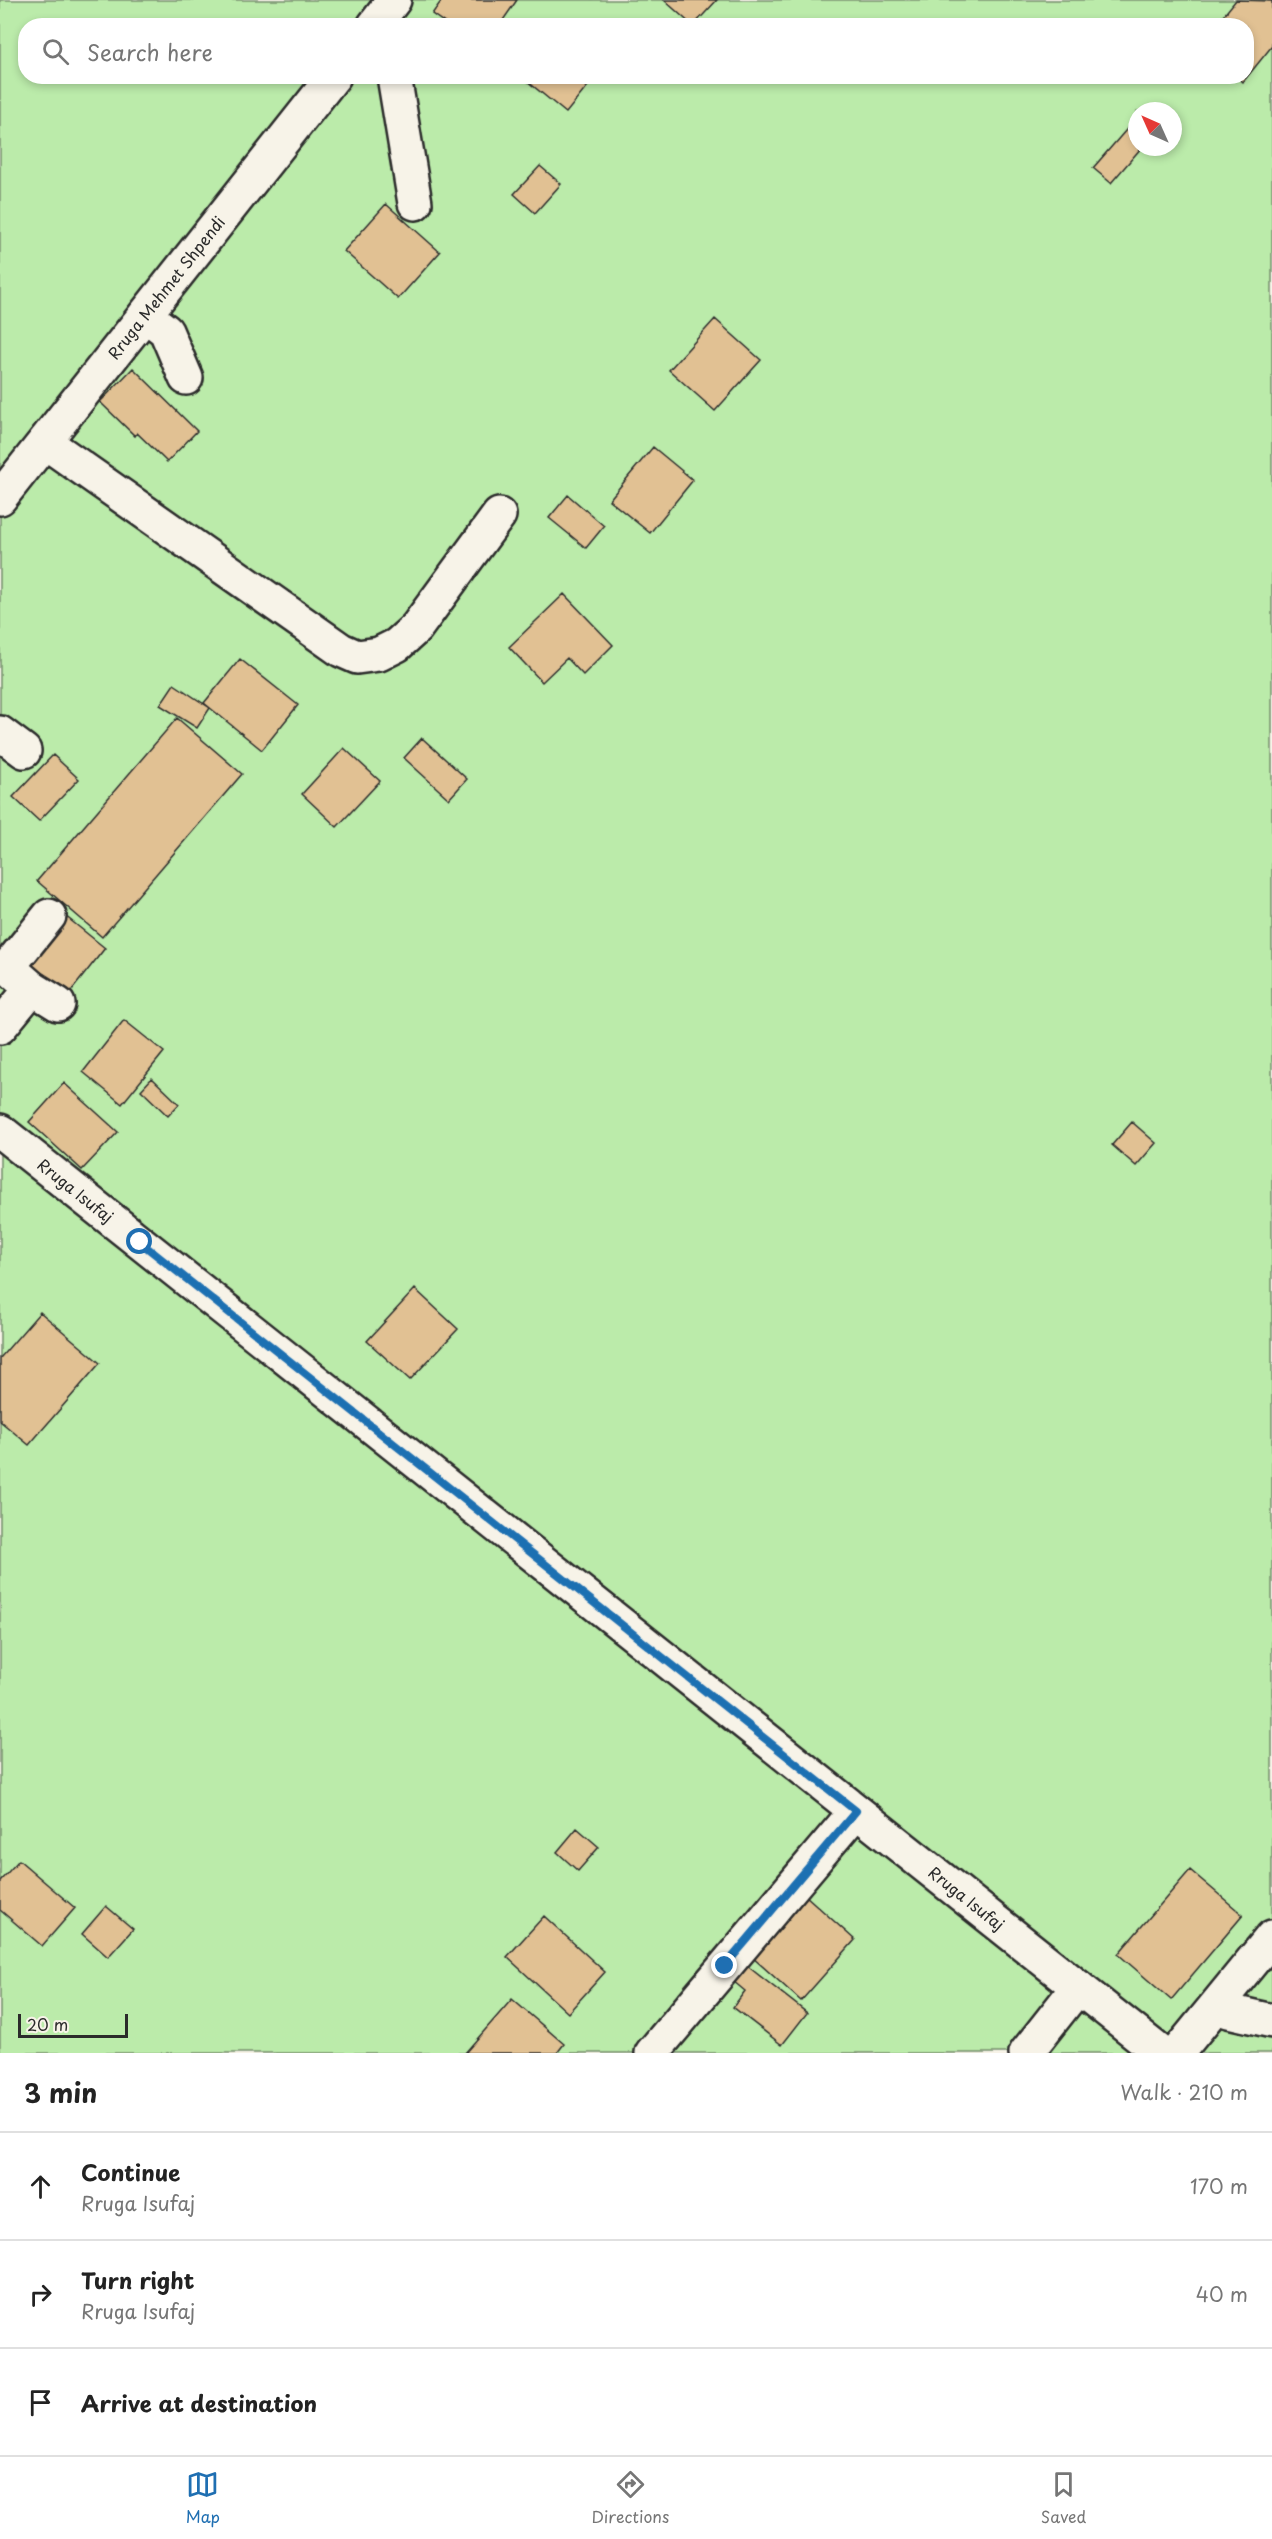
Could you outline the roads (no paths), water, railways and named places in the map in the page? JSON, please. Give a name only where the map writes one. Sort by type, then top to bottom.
[{"type":"street","points":[[380,18],[394,0]]},
{"type":"street","name":"Rruga Mehmet Shpendi","points":[[0,498],[328,84]]},
{"type":"street","points":[[395,84],[415,203]]},
{"type":"street","points":[[145,315],[166,331],[186,378]]},
{"type":"street","points":[[45,442],[341,650],[357,657],[379,654],[397,645],[416,628],[499,515]]},
{"type":"street","points":[[0,1027],[45,996],[8,967],[49,916]]},
{"type":"street","name":"Rruga Isufaj","points":[[0,1131],[1161,2053]]},
{"type":"street","points":[[652,2053],[856,1811]]},
{"type":"street","points":[[1177,2053],[1272,1936]]},
{"type":"street","points":[[1026,2053],[1078,1987]]},
{"type":"street","points":[[1218,2004],[1228,2011],[1272,2021]]}]
